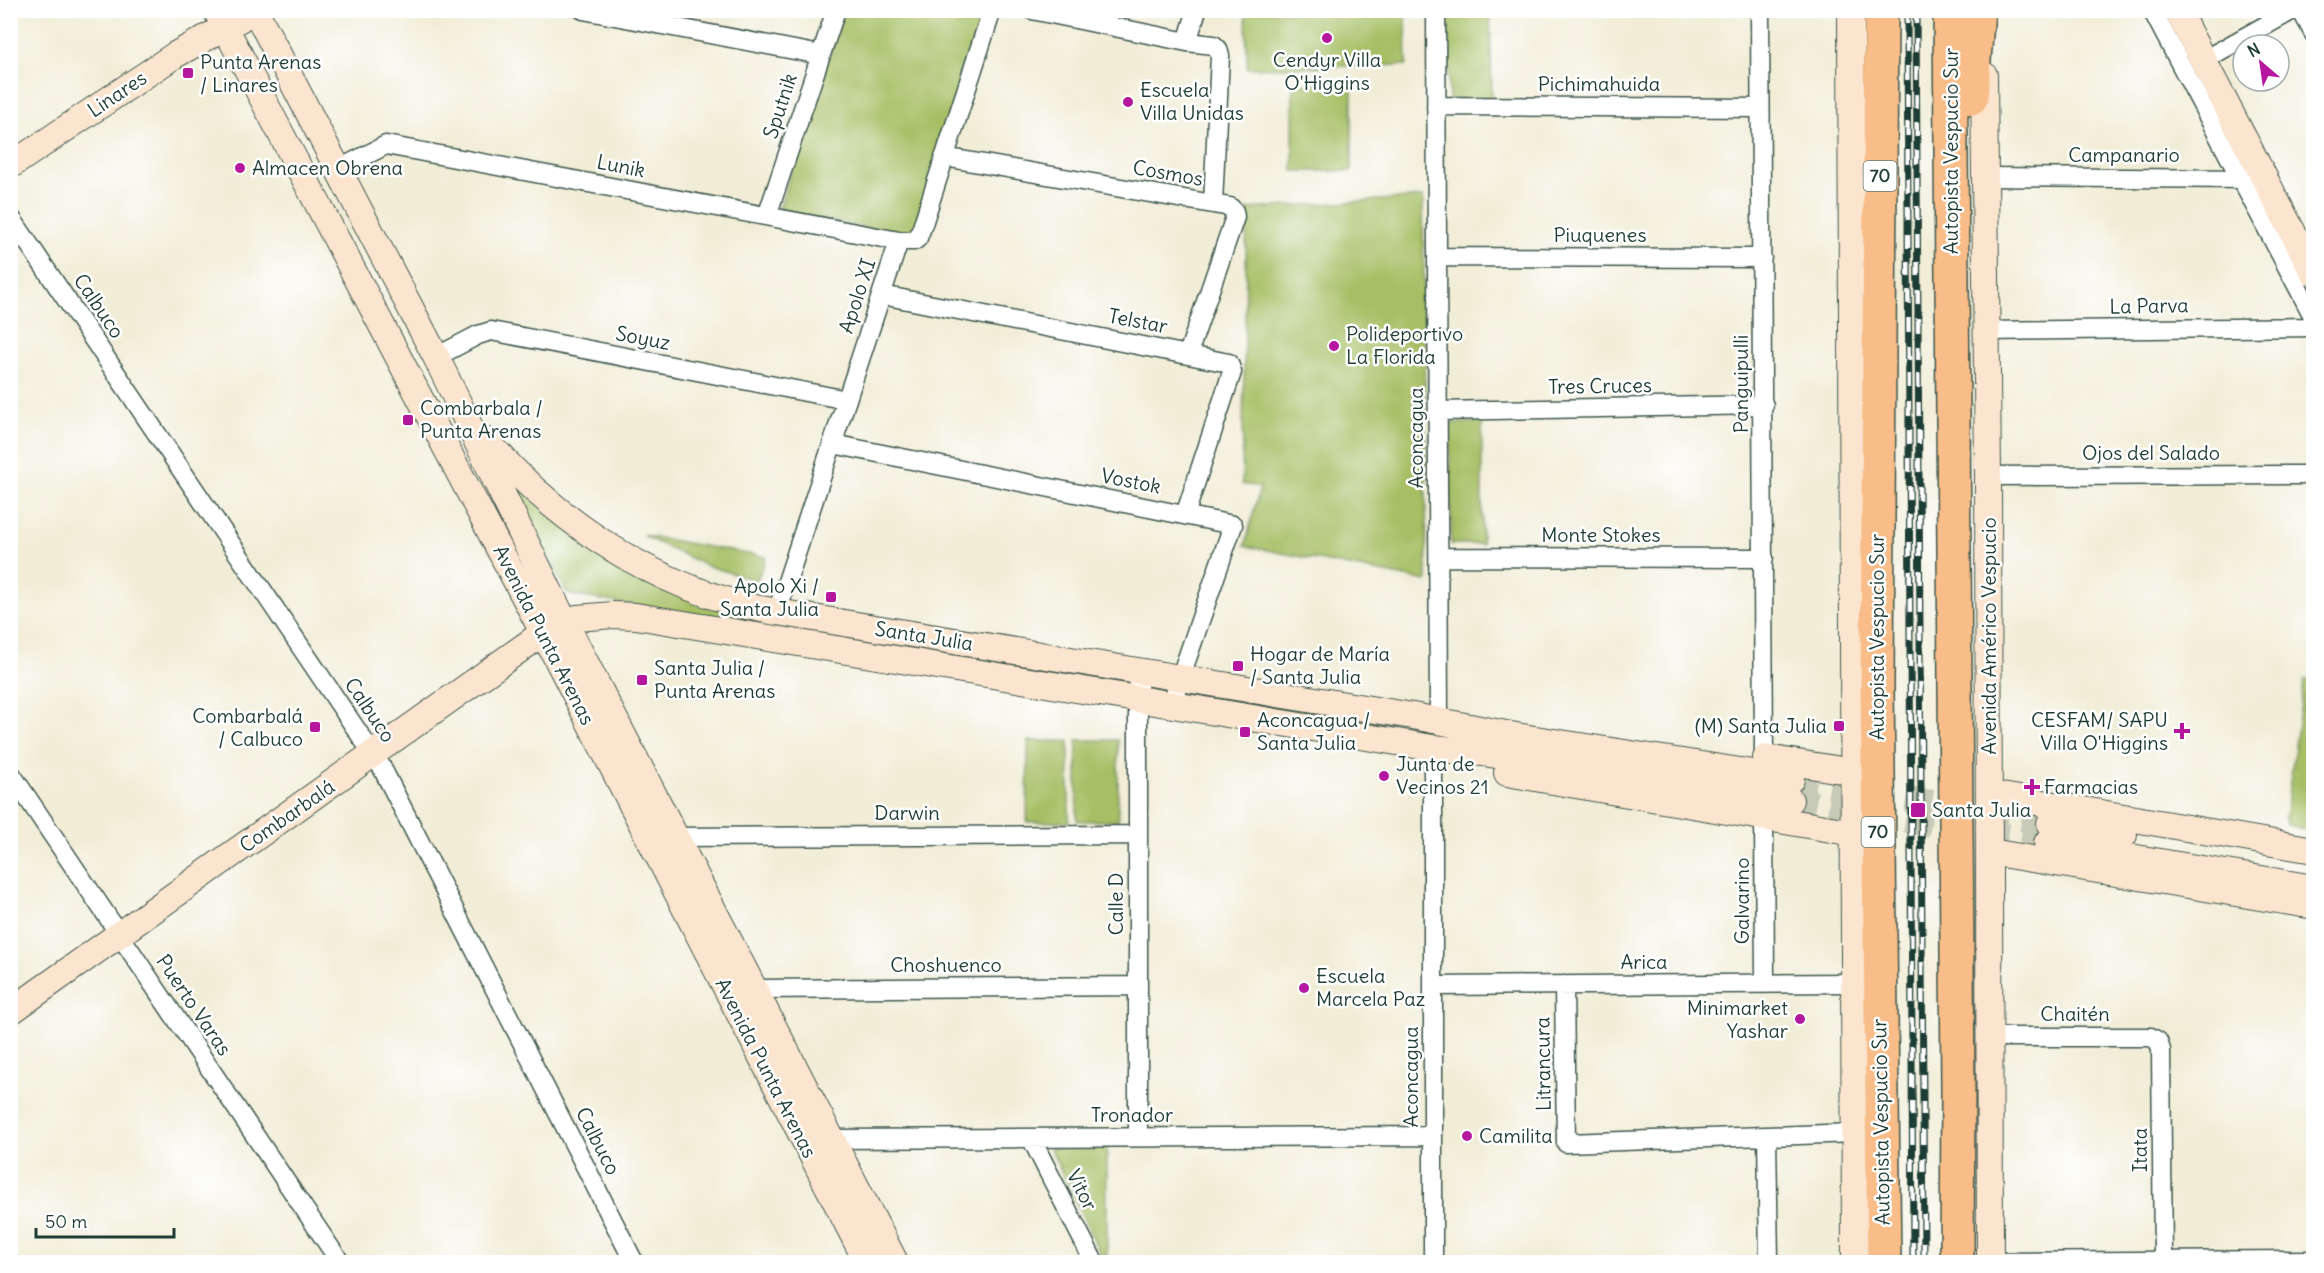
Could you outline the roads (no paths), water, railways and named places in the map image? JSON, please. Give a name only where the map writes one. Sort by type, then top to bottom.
[{"type":"highway","name":"Autopista Vespucio Sur","points":[[1881,10],[1877,699],[1884,1263]]},
{"type":"highway","name":"Autopista Vespucio Sur","points":[[1950,10],[1959,1090],[1957,1263]]},
{"type":"highway","points":[[1952,342],[1961,301],[1966,255],[1973,53],[1978,10]]},
{"type":"main road","points":[[1851,10],[1855,1263]]},
{"type":"main road","name":"Avenida Américo Vespucio","points":[[1983,10],[1990,794],[1990,1262]]},
{"type":"main road","points":[[2161,10],[2196,51]]},
{"type":"main road","points":[[2177,10],[2252,178],[2313,273]]},
{"type":"main road","name":"Linares","points":[[10,166],[175,54],[221,19],[256,11]]},
{"type":"main road","name":"Avenida Punta Arenas","points":[[256,11],[467,418],[554,627],[867,1263]]},
{"type":"main road","name":"Avenida Punta Arenas","points":[[221,19],[554,627],[675,837],[895,1263]]},
{"type":"main road","name":"Santa Julia","points":[[467,418],[526,483],[568,519],[606,545],[657,573],[735,603],[777,612],[1439,721],[1790,789],[1432,748],[636,616],[593,615],[554,627]]},
{"type":"main road","name":"Combarbalá","points":[[10,1012],[554,627]]},
{"type":"main road","name":"Santa Julia","points":[[1439,721],[1485,718],[1526,721],[1854,772]]},
{"type":"main road","name":"Santa Julia","points":[[1432,748],[1514,774],[1854,833]]},
{"type":"main road","points":[[1990,794],[2313,850]]},
{"type":"main road","points":[[2313,865],[2048,833],[2313,888]]},
{"type":"main road","points":[[1990,852],[2313,906]]},
{"type":"street","points":[[583,10],[821,55]]},
{"type":"street","name":"Sputnik","points":[[767,216],[836,10]]},
{"type":"street","points":[[900,241],[914,242],[918,238],[992,10]]},
{"type":"street","points":[[1032,10],[1187,42],[1214,45],[1218,49],[1220,56],[1214,204]]},
{"type":"street","points":[[1187,42],[1197,10]]},
{"type":"street","name":"Aconcagua","points":[[1436,10],[1439,721]]},
{"type":"street","name":"Panguipulli","points":[[1760,10],[1764,405],[1764,758]]},
{"type":"street","points":[[2152,10],[2252,178],[2313,318]]},
{"type":"street","points":[[2196,51],[2293,10]]},
{"type":"street","points":[[2301,10],[2313,34]]},
{"type":"street","name":"Pichimahuida","points":[[1436,106],[1761,108]]},
{"type":"street","name":"Lunik","points":[[339,168],[386,145],[900,241]]},
{"type":"street","name":"Cosmos","points":[[944,157],[1230,207],[1234,211],[1234,217],[1188,354]]},
{"type":"street","name":"Campanario","points":[[1984,177],[2252,178]]},
{"type":"street","name":"Calbuco","points":[[10,216],[373,754],[634,1263]]},
{"type":"street","name":"Apolo XI","points":[[777,612],[900,241]]},
{"type":"street","name":"Piuquenes","points":[[1438,257],[1762,258]]},
{"type":"street","name":"Telstar","points":[[882,295],[1226,361],[1231,365],[1232,372],[1185,515]]},
{"type":"street","name":"La Parva","points":[[1986,331],[2313,327]]},
{"type":"street","name":"Soyuz","points":[[436,357],[478,335],[491,331],[847,400]]},
{"type":"street","name":"Tres Cruces","points":[[1438,411],[1764,405]]},
{"type":"street","name":"Vostok","points":[[833,444],[1233,525],[1171,705]]},
{"type":"street","name":"Ojos del Salado","points":[[1988,476],[2313,475]]},
{"type":"street","name":"Monte Stokes","points":[[1439,557],[1764,558]]},
{"type":"street","name":"Calle D","points":[[1138,670],[1138,1137]]},
{"type":"street","name":"Aconcagua","points":[[1432,748],[1433,1263]]},
{"type":"street","name":"Puerto Varas","points":[[10,772],[340,1263]]},
{"type":"street","name":"Galvarino","points":[[1764,818],[1765,983]]},
{"type":"street","name":"Darwin","points":[[675,837],[1138,835]]},
{"type":"street","name":"Arica","points":[[1433,986],[1854,983]]},
{"type":"street","name":"Litrancura","points":[[1564,985],[1566,1143],[1767,1136]]},
{"type":"street","name":"Choshuenco","points":[[754,989],[1138,986]]},
{"type":"street","name":"Chaitén","points":[[1990,1037],[2151,1037],[2158,1041]]},
{"type":"street","name":"Itata","points":[[2158,1041],[2162,1050],[2163,1260]]},
{"type":"street","points":[[1769,1263],[1767,1136],[1855,1133]]},
{"type":"street","name":"Tronador","points":[[831,1139],[1433,1136]]},
{"type":"street","name":"Vitor","points":[[1031,1138],[1094,1263]]},
{"type":"street","points":[[1990,1262],[2313,1260]]},
{"type":"tunnel","points":[[1791,779],[2050,823]]},
{"type":"tunnel","points":[[1790,800],[2047,843]]},
{"type":"railway","points":[[1907,10],[1913,1262]]},
{"type":"railway","points":[[1916,10],[1924,1262]]},
{"type":"place","name":"Cendyr Villa O'Higgins","points":[[1327,38]]},
{"type":"place","name":"Punta Arenas / Linares","points":[[188,73]]},
{"type":"place","name":"Escuela Villa Unidas","points":[[1128,102]]},
{"type":"place","name":"Almacen Obrena","points":[[240,168]]},
{"type":"place","name":"Polideportivo La Florida","points":[[1334,346]]},
{"type":"place","name":"Combarbala / Punta Arenas","points":[[408,420]]},
{"type":"place","name":"Apolo Xi / Santa Julia","points":[[831,597]]},
{"type":"place","name":"Hogar de María / Santa Julia","points":[[1238,666]]},
{"type":"place","name":"Santa Julia / Punta Arenas","points":[[642,680]]},
{"type":"place","name":"(M) Santa Julia","points":[[1839,726]]},
{"type":"place","name":"Combarbalá / Calbuco","points":[[315,727]]},
{"type":"place","name":"CESFAM/ SAPU Villa O'Higgins","points":[[2182,731]]},
{"type":"place","name":"Aconcagua / Santa Julia","points":[[1245,732]]},
{"type":"place","name":"Junta de Vecinos 21","points":[[1384,776]]},
{"type":"place","name":"Farmacias","points":[[2032,787]]},
{"type":"place","name":"Santa Julia","points":[[1918,810]]},
{"type":"place","name":"Escuela Marcela Paz","points":[[1304,988]]},
{"type":"place","name":"Minimarket Yashar","points":[[1800,1019]]},
{"type":"place","name":"Camilita","points":[[1467,1136]]}]
